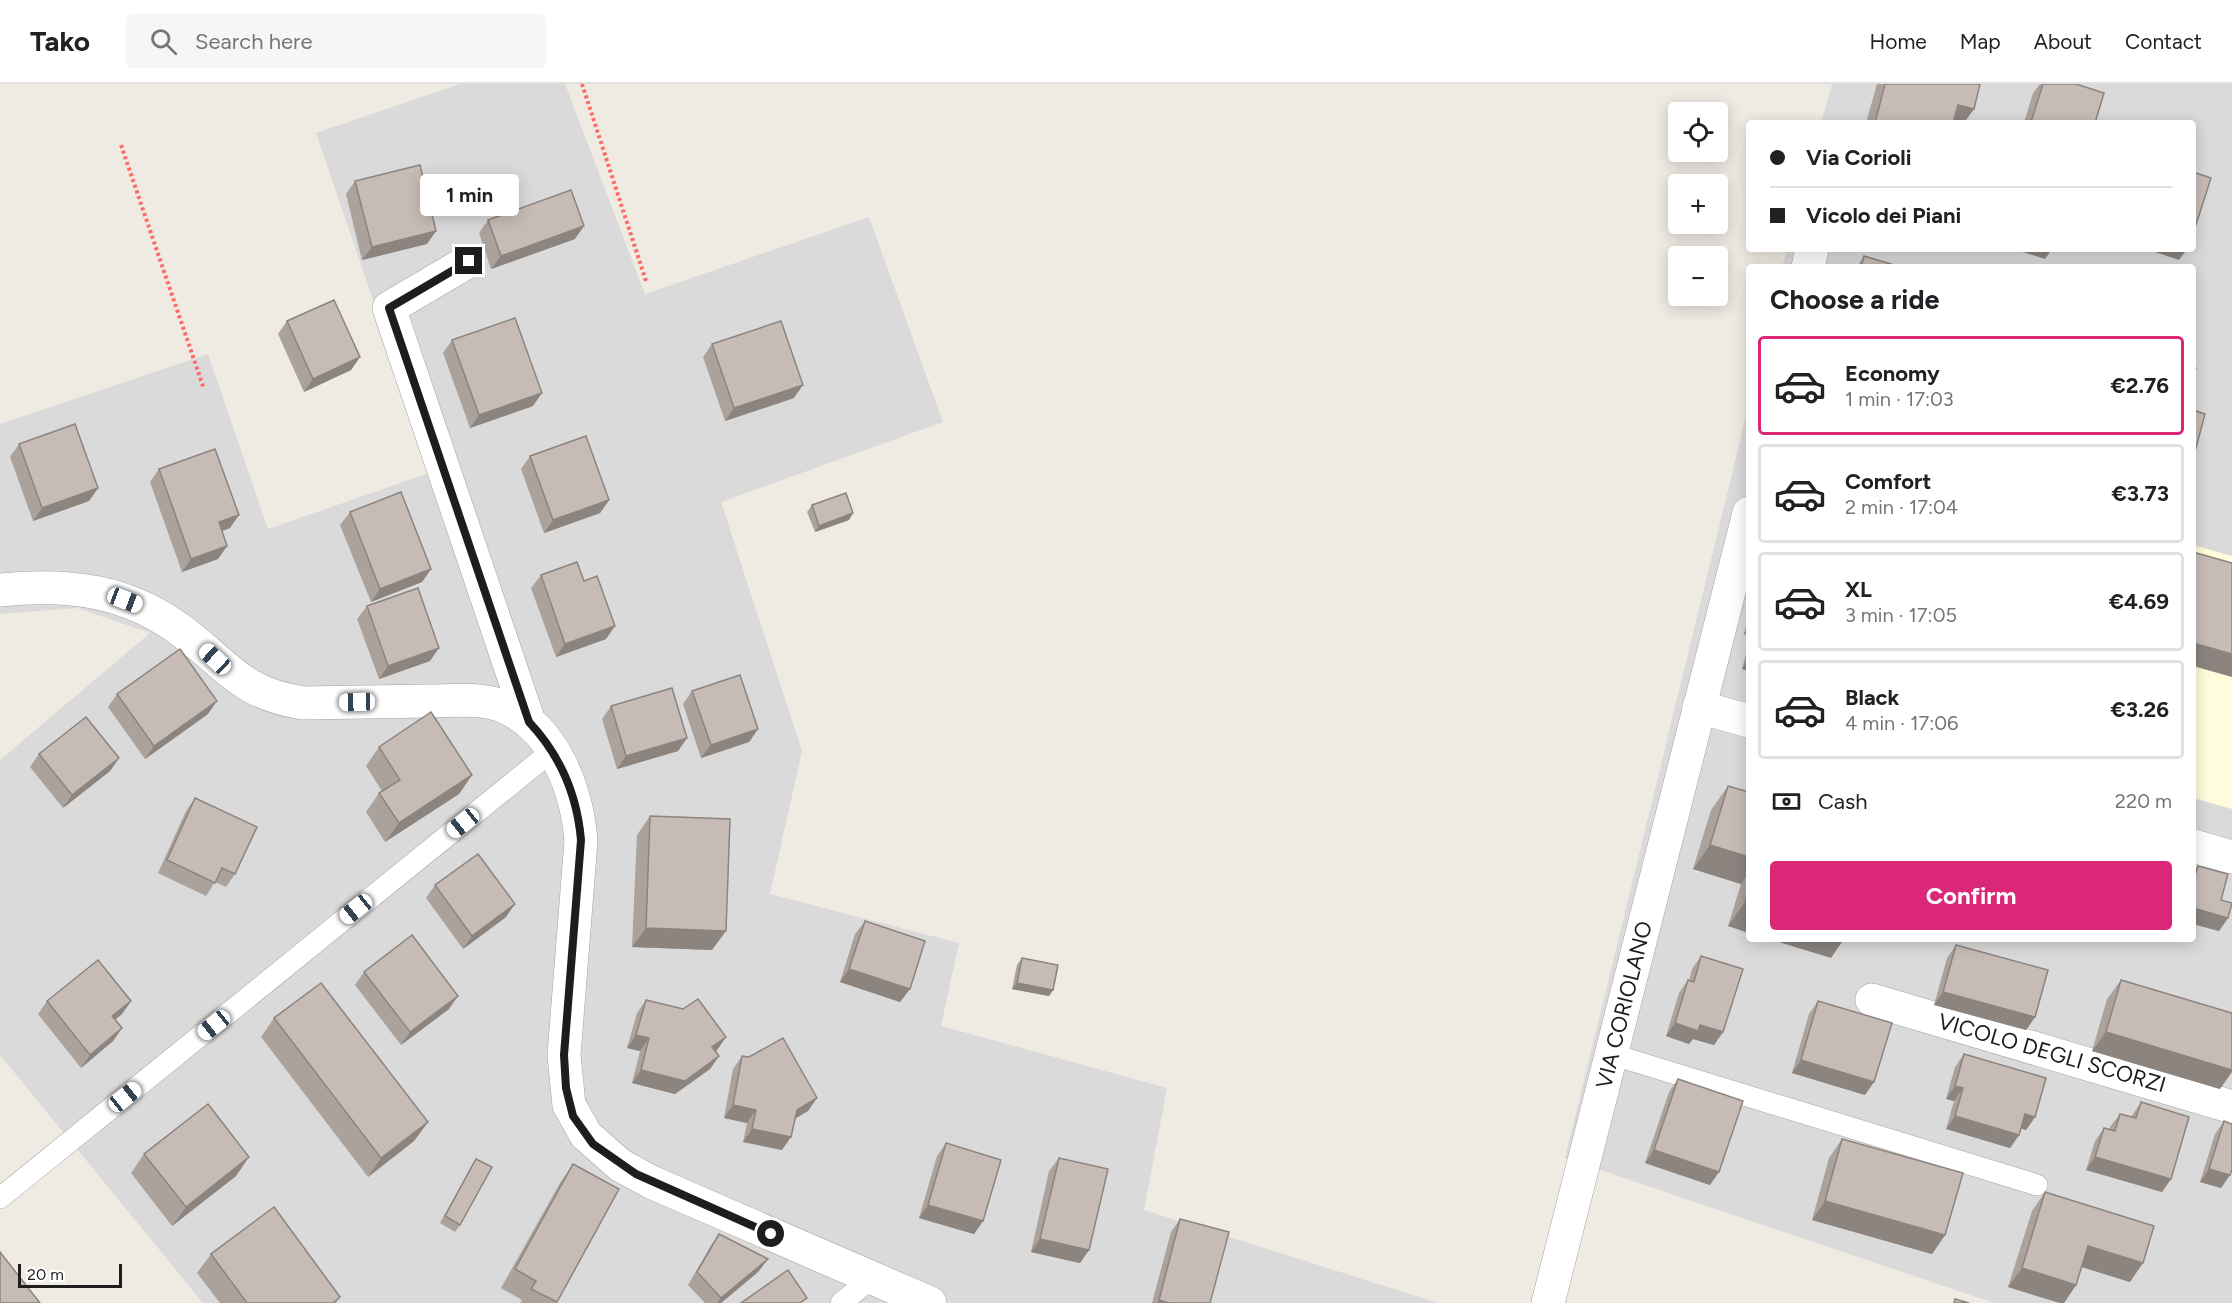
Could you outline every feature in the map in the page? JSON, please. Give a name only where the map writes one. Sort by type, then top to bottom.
[{"type":"street","points":[[469,261],[389,308],[529,722]]},
{"type":"street","name":"VIA CORIOLANO","points":[[1548,1303],[1746,525]]},
{"type":"street","points":[[0,590],[52,586],[72,588],[133,603],[173,624],[247,685],[284,700],[303,703],[476,701],[504,706],[529,722],[552,751],[572,789],[577,806],[581,840],[564,1055],[566,1088],[573,1116],[593,1144],[636,1174],[930,1303]]},
{"type":"street","points":[[1699,707],[1746,720]]},
{"type":"street","points":[[2196,847],[2232,857]]},
{"type":"street","name":"VICOLO DEGLI SCORZI","points":[[1872,1000],[2232,1107]]},
{"type":"lane","points":[[0,1198],[552,751]]},
{"type":"lane","points":[[1611,1054],[2037,1185]]},
{"type":"lane","points":[[841,1303],[872,1278]]},
{"type":"path","points":[[582,84],[646,280]]},
{"type":"path","points":[[121,145],[204,389]]},
{"type":"shaded area","points":[[460,84],[565,84],[645,294],[869,217],[943,422],[721,502],[802,751],[770,894],[959,943],[941,1026],[1167,1088],[1144,1210],[1438,1303],[203,1303],[0,1055],[0,760],[150,633],[77,608],[0,614],[0,424],[208,354],[268,529],[432,472],[316,133]]},
{"type":"shaded area","points":[[1832,84],[2232,84],[2232,1303],[1994,1303],[1565,1158],[1746,416],[1746,942],[2196,942],[2196,264],[1783,264],[1786,252],[2196,252],[2196,120],[1822,120]]},
{"type":"shaded area","points":[[2196,546],[2232,556],[2232,809],[2196,799]]},
{"type":"building","points":[[1885,84],[1980,84],[1974,109],[1958,105],[1954,120],[1876,120]]},
{"type":"building","points":[[2043,84],[2076,84],[2104,93],[2096,120],[2032,120]]},
{"type":"building","points":[[420,165],[436,231],[372,247],[355,181]]},
{"type":"building","points":[[2196,173],[2211,178],[2196,225]]},
{"type":"building","points":[[571,190],[584,226],[501,256],[488,220]]},
{"type":"building","points":[[1864,256],[1891,264],[1862,264]]},
{"type":"building","points":[[334,300],[360,357],[313,379],[287,321]]},
{"type":"building","points":[[515,318],[542,393],[479,415],[452,340]]},
{"type":"building","points":[[781,321],[803,385],[734,408],[712,344]]},
{"type":"building","points":[[2196,411],[2205,414],[2196,448]]},
{"type":"building","points":[[75,424],[98,488],[42,508],[19,444]]},
{"type":"building","points":[[586,436],[609,500],[553,520],[530,456]]},
{"type":"building","points":[[215,449],[239,515],[219,522],[227,546],[191,559],[159,469]]},
{"type":"building","points":[[401,492],[431,569],[380,589],[350,512]]},
{"type":"building","points":[[846,493],[853,513],[819,526],[812,505]]},
{"type":"building","points":[[2196,553],[2232,563],[2232,654],[2196,644]]},
{"type":"building","points":[[577,562],[584,581],[597,576],[615,626],[565,644],[541,575]]},
{"type":"building","points":[[418,588],[439,648],[388,666],[367,606]]},
{"type":"building","points":[[180,649],[217,701],[154,746],[117,694]]},
{"type":"building","points":[[740,675],[758,729],[711,745],[692,691]]},
{"type":"building","points":[[672,688],[687,738],[626,756],[611,706]]},
{"type":"building","points":[[431,712],[472,775],[399,823],[379,793],[400,780],[379,747]]},
{"type":"building","points":[[86,717],[119,758],[72,795],[39,754]]},
{"type":"building","points":[[1728,786],[1746,791],[1746,856],[1710,845]]},
{"type":"building","points":[[195,798],[257,827],[235,874],[222,868],[215,883],[167,860]]},
{"type":"building","points":[[650,816],[730,819],[726,931],[646,928]]},
{"type":"building","points":[[478,854],[515,904],[472,936],[435,885]]},
{"type":"building","points":[[2198,866],[2228,874],[2221,900],[2232,903],[2228,918],[2196,909]]},
{"type":"building","points":[[865,921],[925,941],[910,989],[849,969]]},
{"type":"building","points":[[412,935],[458,996],[410,1032],[364,972]]},
{"type":"building","points":[[1956,945],[2048,970],[2035,1017],[1943,992]]},
{"type":"building","points":[[1701,956],[1743,969],[1723,1032],[1700,1025],[1698,1031],[1675,1023],[1688,980],[1694,982]]},
{"type":"building","points":[[1022,958],[1058,965],[1053,990],[1017,983]]},
{"type":"building","points":[[98,960],[131,1001],[112,1016],[122,1028],[90,1055],[47,1001]]},
{"type":"building","points":[[2121,980],[2232,1013],[2232,1070],[2106,1032]]},
{"type":"building","points":[[321,983],[428,1122],[381,1158],[274,1018]]},
{"type":"building","points":[[698,999],[726,1037],[712,1047],[719,1056],[685,1081],[641,1070],[649,1038],[636,1035],[646,1000],[683,1009]]},
{"type":"building","points":[[1818,1001],[1892,1023],[1874,1082],[1801,1060]]},
{"type":"building","points":[[783,1038],[817,1098],[797,1110],[791,1137],[752,1129],[756,1110],[733,1105],[742,1056],[749,1057]]},
{"type":"building","points":[[1964,1054],[2046,1078],[2035,1117],[2025,1114],[2019,1135],[1955,1116],[1963,1088],[1955,1086]]},
{"type":"building","points":[[1678,1079],[1743,1101],[1719,1172],[1654,1150]]},
{"type":"building","points":[[2141,1102],[2189,1117],[2171,1179],[2095,1157],[2104,1128],[2115,1131],[2120,1114],[2136,1118]]},
{"type":"building","points":[[208,1104],[249,1157],[186,1207],[144,1154]]},
{"type":"building","points":[[2224,1121],[2232,1124],[2230,1175],[2209,1169]]},
{"type":"building","points":[[1842,1139],[1963,1173],[1945,1235],[1825,1201]]},
{"type":"building","points":[[946,1143],[1001,1160],[983,1221],[928,1205]]},
{"type":"building","points":[[1059,1158],[1108,1169],[1089,1250],[1040,1239]]},
{"type":"building","points":[[476,1159],[492,1167],[460,1225],[445,1216]]},
{"type":"building","points":[[573,1164],[619,1189],[557,1302],[531,1289],[536,1281],[515,1269]]},
{"type":"building","points":[[2045,1192],[2154,1226],[2143,1263],[2088,1246],[2076,1285],[2022,1268]]},
{"type":"building","points":[[274,1207],[340,1297],[333,1303],[247,1303],[211,1254]]},
{"type":"building","points":[[1180,1219],[1229,1232],[1210,1303],[1169,1303],[1159,1300]]},
{"type":"building","points":[[719,1234],[768,1259],[721,1298],[697,1272]]},
{"type":"building","points":[[0,1252],[40,1303],[0,1303]]},
{"type":"building","points":[[788,1270],[807,1298],[800,1303],[741,1303]]},
{"type":"building","points":[[1955,1299],[1969,1303],[1954,1303]]},
{"type":"route","points":[[469,261],[389,308],[529,722],[552,751],[565,773],[577,806],[581,840],[564,1055],[569,1105],[579,1126],[593,1144],[620,1165],[651,1182],[771,1234]]}]
